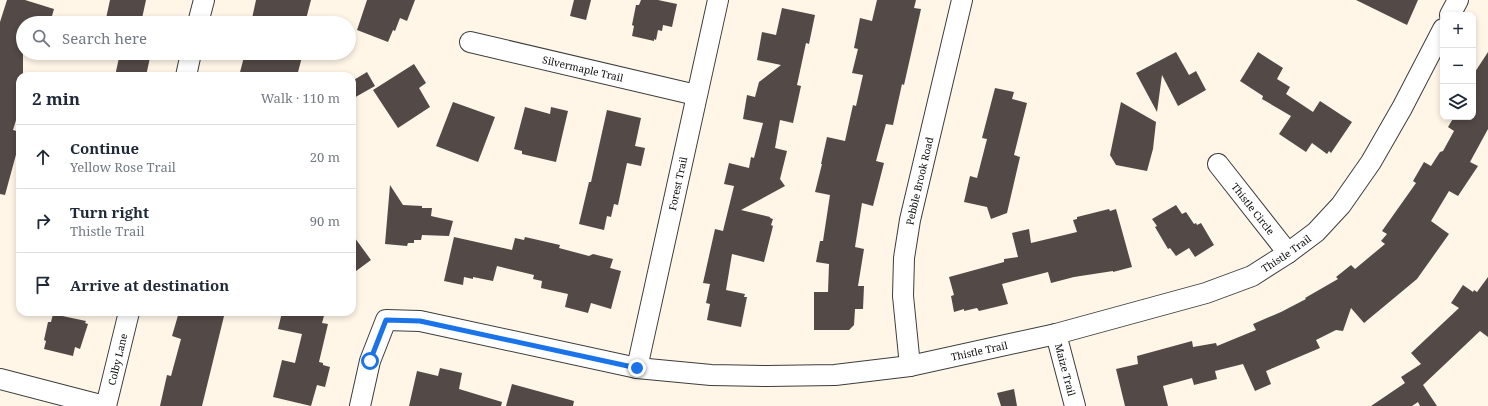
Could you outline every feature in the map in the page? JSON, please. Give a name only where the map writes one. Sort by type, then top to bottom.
[{"type":"street","points":[[200,16],[204,0]]},
{"type":"street","name":"Forest Trail","points":[[637,368],[718,0]]},
{"type":"street","name":"Pebble Brook Road","points":[[910,366],[902,296],[904,258],[910,220],[962,0]]},
{"type":"street","points":[[1452,12],[1458,0]]},
{"type":"street","name":"Thistle Trail","points":[[360,406],[370,361],[386,320],[420,321],[637,368],[711,375],[835,375],[910,366],[1056,334],[1206,293],[1252,276],[1288,253],[1316,232],[1341,205],[1371,162],[1402,108],[1440,35]]},
{"type":"street","name":"Silvermaple Trail","points":[[470,42],[696,95]]},
{"type":"street","points":[[187,72],[189,60]]},
{"type":"street","name":"Thistle Circle","points":[[1218,164],[1288,253]]},
{"type":"street","name":"Colby Lane","points":[[105,406],[128,316]]},
{"type":"street","name":"Maize Trail","points":[[1056,334],[1075,406]]},
{"type":"street","points":[[0,378],[105,406]]},
{"type":"building","points":[[7,0],[25,0],[54,9],[52,16],[16,16],[16,60],[23,60],[23,72],[16,72],[16,120],[13,130],[16,131],[16,155],[5,195],[0,194],[0,22]]},
{"type":"building","points":[[110,0],[146,0],[143,16],[107,16]]},
{"type":"building","points":[[256,0],[311,0],[307,16],[253,16]]},
{"type":"building","points":[[367,0],[415,0],[407,21],[400,18],[395,31],[393,30],[388,42],[357,30]]},
{"type":"building","points":[[574,0],[591,0],[586,20],[570,16]]},
{"type":"building","points":[[641,0],[658,0],[677,4],[672,27],[663,25],[662,31],[658,30],[656,40],[654,39],[654,41],[632,36],[634,26],[632,25],[636,5],[639,5]]},
{"type":"building","points":[[877,0],[916,0],[914,8],[921,9],[904,85],[902,84],[893,125],[886,124],[876,161],[884,163],[873,206],[862,203],[855,247],[864,249],[858,286],[864,286],[863,309],[855,309],[854,325],[849,330],[814,330],[814,292],[828,292],[829,264],[816,262],[820,241],[823,241],[830,195],[815,192],[827,137],[845,141],[853,105],[856,106],[863,75],[852,73],[858,49],[854,48],[860,18],[872,21]]},
{"type":"building","points":[[1356,0],[1418,0],[1407,25]]},
{"type":"building","points":[[782,8],[815,15],[809,44],[806,43],[797,85],[801,86],[793,123],[780,120],[775,148],[787,151],[780,179],[785,186],[741,210],[770,217],[773,219],[771,225],[773,226],[764,262],[732,254],[726,290],[745,294],[744,297],[747,297],[741,327],[707,320],[710,304],[706,303],[710,284],[703,283],[715,229],[723,231],[734,186],[724,184],[729,163],[749,168],[751,157],[754,158],[763,123],[743,119],[747,95],[755,97],[759,82],[781,65],[757,60],[762,32],[776,35]]},
{"type":"building","points":[[1176,52],[1189,75],[1196,71],[1206,90],[1178,106],[1162,75],[1157,112],[1136,73]]},
{"type":"building","points":[[1258,52],[1283,68],[1277,79],[1290,87],[1286,94],[1313,112],[1320,101],[1352,122],[1331,153],[1329,151],[1327,154],[1312,143],[1306,152],[1279,134],[1291,116],[1262,99],[1263,96],[1240,81]]},
{"type":"building","points":[[1488,52],[1488,129],[1470,162],[1478,166],[1458,196],[1449,191],[1431,221],[1449,234],[1417,279],[1364,323],[1351,308],[1343,331],[1336,330],[1316,340],[1320,348],[1266,371],[1271,384],[1255,391],[1243,364],[1215,371],[1217,379],[1194,385],[1192,378],[1163,386],[1168,406],[1125,406],[1116,369],[1138,364],[1137,356],[1192,341],[1193,347],[1216,343],[1217,346],[1256,330],[1253,324],[1306,299],[1305,298],[1338,279],[1336,277],[1351,265],[1355,269],[1385,244],[1381,241],[1387,234],[1382,231],[1416,183],[1413,181],[1424,162],[1431,166],[1440,152],[1443,151],[1454,131],[1448,127],[1452,120],[1476,120],[1476,70]]},
{"type":"building","points":[[118,60],[149,60],[147,72],[116,72]]},
{"type":"building","points":[[243,60],[301,60],[298,72],[240,72]]},
{"type":"building","points":[[414,64],[426,83],[419,88],[430,107],[398,128],[373,90]]},
{"type":"building","points":[[367,72],[375,86],[356,97],[356,79]]},
{"type":"building","points":[[995,88],[1014,92],[1012,99],[1027,103],[1014,155],[1020,157],[1007,213],[991,219],[987,207],[964,202],[970,176],[977,178],[987,139],[982,138]]},
{"type":"building","points":[[453,102],[495,117],[478,162],[436,146]]},
{"type":"building","points":[[1121,102],[1156,122],[1153,149],[1147,171],[1116,165],[1110,155]]},
{"type":"building","points":[[525,107],[550,114],[551,107],[568,111],[556,162],[522,154],[522,151],[514,149]]},
{"type":"building","points":[[607,110],[641,118],[635,146],[645,148],[641,166],[627,163],[618,205],[614,204],[611,217],[607,216],[604,230],[579,224],[589,182],[591,182]]},
{"type":"building","points":[[390,185],[403,205],[432,208],[431,216],[453,221],[449,236],[422,235],[421,240],[414,240],[414,243],[408,243],[407,246],[385,244]]},
{"type":"building","points":[[1176,205],[1182,214],[1186,212],[1194,224],[1196,223],[1197,225],[1201,223],[1214,245],[1195,257],[1189,248],[1176,256],[1170,248],[1168,249],[1152,219]]},
{"type":"building","points":[[1109,209],[1110,211],[1116,209],[1132,267],[1113,272],[1074,277],[1051,283],[1048,272],[1002,284],[1008,304],[979,311],[977,308],[964,311],[964,309],[954,312],[951,296],[954,295],[949,277],[1004,262],[1004,259],[1018,257],[1012,233],[1029,229],[1031,243],[1077,232],[1073,220],[1077,219],[1077,217]]},
{"type":"building","points":[[454,237],[512,250],[515,238],[524,240],[525,237],[560,245],[559,248],[589,256],[593,254],[613,259],[610,268],[621,271],[611,309],[591,303],[588,313],[565,307],[568,294],[541,288],[542,281],[533,279],[534,275],[497,266],[493,281],[473,277],[473,279],[464,277],[463,285],[444,281]]},
{"type":"building","points":[[356,239],[371,260],[356,271]]},
{"type":"building","points":[[1488,277],[1488,337],[1480,331],[1423,385],[1437,406],[1420,406],[1418,402],[1412,406],[1371,406],[1405,383],[1401,377],[1421,364],[1411,353],[1459,308],[1451,303],[1463,285],[1473,292],[1474,290],[1477,292]]},
{"type":"building","points":[[52,316],[62,316],[86,321],[85,323],[88,324],[80,349],[75,347],[73,356],[44,349],[46,341],[44,340],[48,322],[51,322]]},
{"type":"building","points":[[178,316],[224,316],[202,406],[160,406],[167,375],[171,376],[181,339],[172,336]]},
{"type":"building","points":[[281,316],[324,316],[322,323],[328,324],[319,362],[330,367],[325,387],[317,385],[311,406],[273,397],[282,360],[295,363],[302,334],[278,329]]},
{"type":"building","points":[[440,368],[462,373],[459,389],[502,402],[501,406],[409,406],[417,371],[438,376]]},
{"type":"building","points":[[512,384],[574,401],[573,406],[506,406]]},
{"type":"building","points":[[1014,389],[1017,406],[1001,406],[997,393]]},
{"type":"route","points":[[370,361],[386,320],[420,321],[637,368]]}]
